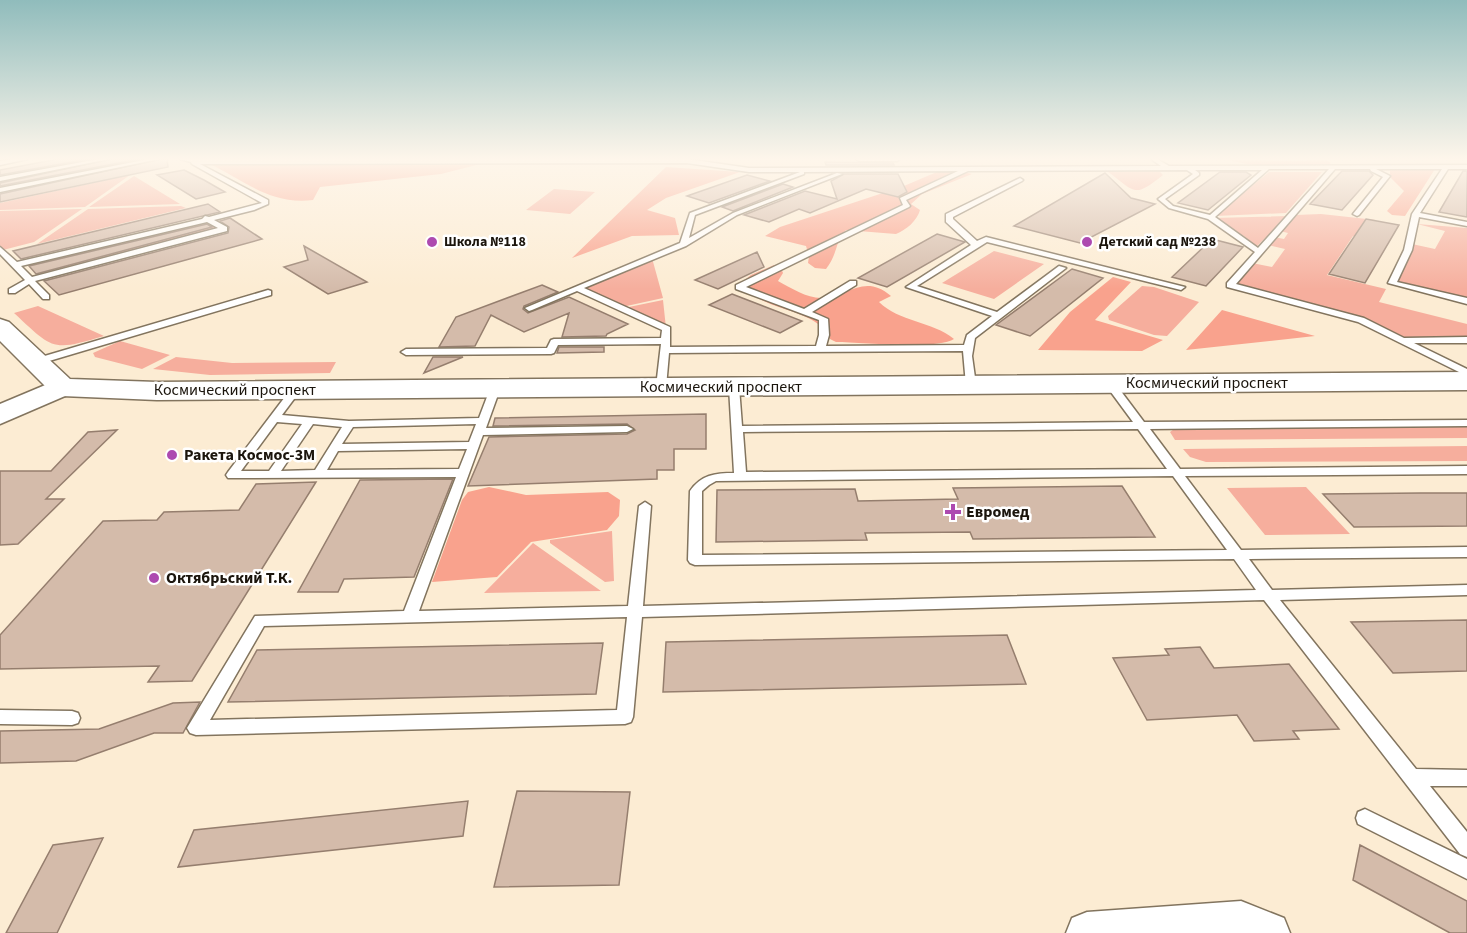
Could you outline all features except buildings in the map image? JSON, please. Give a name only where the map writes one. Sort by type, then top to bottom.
[{"type":"main road","points":[[0,327],[62,387],[0,415]]},
{"type":"main road","name":"Космический проспект","points":[[62,387],[157,391],[295,391],[1467,381]]},
{"type":"street","points":[[1087,933],[1241,922],[1269,933]]},
{"type":"lane","points":[[15,264],[205,218],[252,209],[264,203]]},
{"type":"lane","points":[[683,244],[692,214],[723,203]]},
{"type":"lane","points":[[529,308],[683,244],[735,214],[764,203]]},
{"type":"lane","points":[[820,349],[824,335],[823,318],[738,287],[906,206],[904,203]]},
{"type":"lane","points":[[976,203],[949,216],[948,219],[976,245]]},
{"type":"lane","points":[[1166,203],[1171,207],[1211,217],[1259,252]]},
{"type":"lane","points":[[1211,217],[1228,203]]},
{"type":"lane","points":[[1303,203],[1230,285],[1361,320],[1467,373]]},
{"type":"lane","points":[[1357,214],[1366,203]]},
{"type":"lane","points":[[1423,203],[1416,214],[1408,250],[1392,283],[1467,301]]},
{"type":"lane","points":[[1416,214],[1467,224]]},
{"type":"lane","points":[[12,291],[30,279],[224,229],[205,218]]},
{"type":"lane","points":[[997,315],[910,287],[986,239],[1181,287]]},
{"type":"lane","points":[[0,249],[46,297]]},
{"type":"lane","points":[[971,385],[967,356],[970,337],[1062,268]]},
{"type":"lane","points":[[805,312],[853,284]]},
{"type":"lane","points":[[577,288],[667,328],[661,387]]},
{"type":"lane","points":[[35,362],[267,293]]},
{"type":"lane","points":[[1402,340],[1467,340]]},
{"type":"lane","points":[[406,352],[551,351],[554,342],[820,349],[969,348]]},
{"type":"lane","points":[[1110,384],[1268,595],[1467,848]]},
{"type":"lane","points":[[734,387],[740,476]]},
{"type":"lane","points":[[408,617],[495,389]]},
{"type":"lane","points":[[295,391],[232,475],[463,473]]},
{"type":"lane","points":[[274,418],[478,432],[627,429]]},
{"type":"lane","points":[[273,474],[309,422]]},
{"type":"lane","points":[[737,429],[1467,423]]},
{"type":"lane","points":[[319,474],[349,424]]},
{"type":"lane","points":[[334,448],[478,432]]},
{"type":"lane","points":[[1467,470],[717,477],[701,483],[696,491],[695,560],[1467,552]]},
{"type":"lane","points":[[645,506],[635,611],[626,717],[195,728],[260,620],[408,617],[635,611],[1467,590]]},
{"type":"lane","points":[[0,717],[72,718]]},
{"type":"lane","points":[[1413,777],[1467,778]]},
{"type":"lane","points":[[1365,818],[1467,869]]},
{"type":"shaded area","points":[[0,203],[91,203],[85,207],[0,210]]},
{"type":"shaded area","points":[[95,203],[180,204],[89,207]]},
{"type":"shaded area","points":[[536,203],[583,203],[570,214],[526,210]]},
{"type":"shaded area","points":[[629,203],[659,203],[647,210],[675,218],[679,235],[632,236],[572,258]]},
{"type":"shaded area","points":[[854,203],[913,203],[911,204],[920,210],[911,225],[896,234],[846,230],[826,269],[815,268],[808,263],[809,256],[806,246],[765,236],[780,227]]},
{"type":"shaded area","points":[[1232,203],[1295,203],[1286,213],[1215,216]]},
{"type":"shaded area","points":[[1394,203],[1414,203],[1405,216],[1392,215],[1387,211]]},
{"type":"shaded area","points":[[181,206],[186,208],[37,244],[88,209]]},
{"type":"shaded area","points":[[82,209],[34,242],[3,250],[0,247],[0,211]]},
{"type":"shaded area","points":[[1321,214],[1376,220],[1376,240],[1353,236],[1327,275],[1386,289],[1379,302],[1467,324],[1467,339],[1402,339],[1364,320],[1231,285],[1252,263],[1272,267],[1285,249],[1268,245],[1274,237],[1284,239],[1288,233],[1280,231],[1295,215]]},
{"type":"shaded area","points":[[1288,216],[1256,247],[1244,236],[1211,223],[1213,218]]},
{"type":"shaded area","points":[[204,220],[219,229],[38,276],[27,264]]},
{"type":"shaded area","points":[[1417,224],[1467,228],[1467,300],[1393,283],[1412,244],[1435,249],[1445,231]]},
{"type":"shaded area","points":[[994,251],[1044,264],[994,299],[942,283]]},
{"type":"shaded area","points":[[652,258],[663,298],[622,307],[582,288]]},
{"type":"shaded area","points":[[774,265],[780,266],[783,273],[778,281],[811,297],[832,297],[864,286],[881,289],[891,296],[879,302],[887,309],[936,328],[954,339],[916,345],[836,342],[807,317],[764,301],[751,293],[742,282],[751,275]]},
{"type":"shaded area","points":[[1113,277],[1131,282],[1095,320],[1163,340],[1142,351],[1038,350],[1070,312]]},
{"type":"shaded area","points":[[1142,286],[1154,287],[1199,302],[1167,336],[1154,335],[1109,320],[1108,316]]},
{"type":"shaded area","points":[[663,300],[666,328],[624,308]]},
{"type":"shaded area","points":[[38,306],[104,336],[73,344],[54,344],[37,334],[14,313]]},
{"type":"shaded area","points":[[1222,310],[1315,336],[1186,350]]},
{"type":"shaded area","points":[[120,341],[170,355],[142,369],[95,357],[93,353]]},
{"type":"shaded area","points":[[176,357],[232,363],[336,362],[330,373],[210,375],[153,369]]},
{"type":"shaded area","points":[[1467,425],[1467,438],[1175,440],[1170,432],[1177,427]]},
{"type":"shaded area","points":[[1467,446],[1467,461],[1206,462],[1190,457],[1183,449]]},
{"type":"shaded area","points":[[489,487],[526,495],[608,492],[620,500],[619,516],[607,530],[531,542],[497,577],[432,582],[462,500],[468,492]]},
{"type":"shaded area","points":[[1306,487],[1350,534],[1265,535],[1227,488]]},
{"type":"shaded area","points":[[612,531],[614,581],[605,582],[550,543],[550,540]]},
{"type":"shaded area","points":[[533,543],[601,591],[484,593]]},
{"type":"place","name":"Школа №118","points":[[432,242]]},
{"type":"place","name":"Детский сад №238","points":[[1087,242]]},
{"type":"place","name":"Ракета Космос-3М","points":[[172,455]]},
{"type":"place","name":"Евромед","points":[[953,512]]},
{"type":"place","name":"Октябрьский Т.К.","points":[[154,578]]}]
